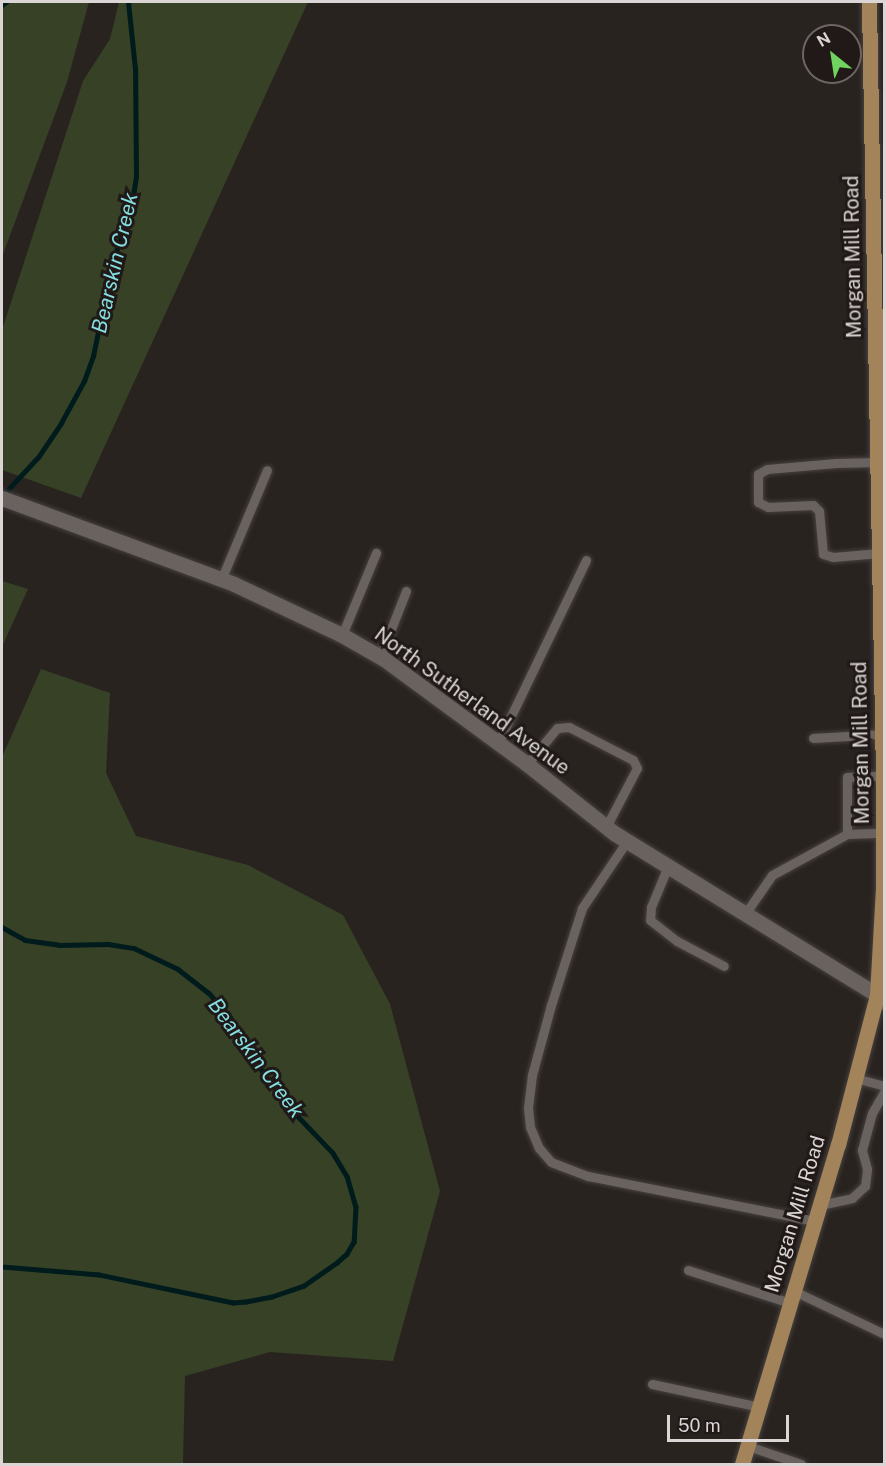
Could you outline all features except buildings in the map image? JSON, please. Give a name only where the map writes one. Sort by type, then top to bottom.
[{"type":"main road","name":"Morgan Mill Road","points":[[742,1464],[820,1205],[855,1078],[881,999],[883,683],[878,462],[880,353],[869,2]]},
{"type":"street","name":"North Sutherland Avenue","points":[[2,498],[220,580],[342,635],[380,657],[527,764],[606,827],[881,999]]},
{"type":"lane","points":[[878,462],[767,469],[758,474],[758,502],[768,507],[813,505],[819,511],[823,554],[833,557],[880,554]]},
{"type":"lane","points":[[220,580],[267,470]]},
{"type":"lane","points":[[342,635],[376,553]]},
{"type":"lane","points":[[498,743],[586,560]]},
{"type":"lane","points":[[380,657],[406,591]]},
{"type":"lane","points":[[527,764],[557,728],[569,727],[633,760],[637,768],[606,827]]},
{"type":"lane","points":[[813,738],[883,734]]},
{"type":"lane","points":[[847,834],[847,777],[883,776]]},
{"type":"lane","points":[[746,914],[772,875],[847,834],[883,833]]},
{"type":"lane","points":[[627,841],[582,908],[551,1005],[532,1075],[528,1108],[530,1128],[538,1148],[551,1162],[588,1176],[815,1221]]},
{"type":"lane","points":[[668,866],[651,907],[650,920],[676,941],[724,966]]},
{"type":"lane","points":[[855,1078],[885,1086]]},
{"type":"lane","points":[[820,1205],[852,1198],[865,1186],[867,1169],[862,1150],[872,1113],[885,1092]]},
{"type":"lane","points":[[688,1270],[792,1297],[885,1334]]},
{"type":"lane","points":[[652,1384],[759,1407]]},
{"type":"lane","points":[[748,1446],[801,1464]]},
{"type":"green space","points":[[2,2],[89,2],[67,82],[2,257]]},
{"type":"green space","points":[[119,2],[308,2],[81,498],[2,470],[2,330],[83,81],[110,39]]},
{"type":"green space","points":[[2,581],[28,589],[2,647]]},
{"type":"green space","points":[[41,669],[110,693],[106,773],[136,836],[248,865],[343,915],[390,1004],[440,1191],[393,1361],[270,1352],[185,1376],[183,1464],[2,1464],[2,757]]},
{"type":"waterway","points":[[2,5],[6,2]]},
{"type":"waterway","name":"Bearskin Creek","points":[[2,496],[39,456],[61,423],[84,381],[93,356],[113,261],[132,202],[136,176],[135,69],[128,2]]},
{"type":"waterway","name":"Bearskin Creek","points":[[2,927],[25,940],[59,945],[108,944],[134,948],[178,969],[209,993],[230,1017],[264,1074],[291,1109],[333,1153],[347,1176],[356,1207],[354,1242],[347,1254],[337,1263],[304,1286],[272,1297],[246,1302],[233,1303],[99,1275],[2,1267]]}]
